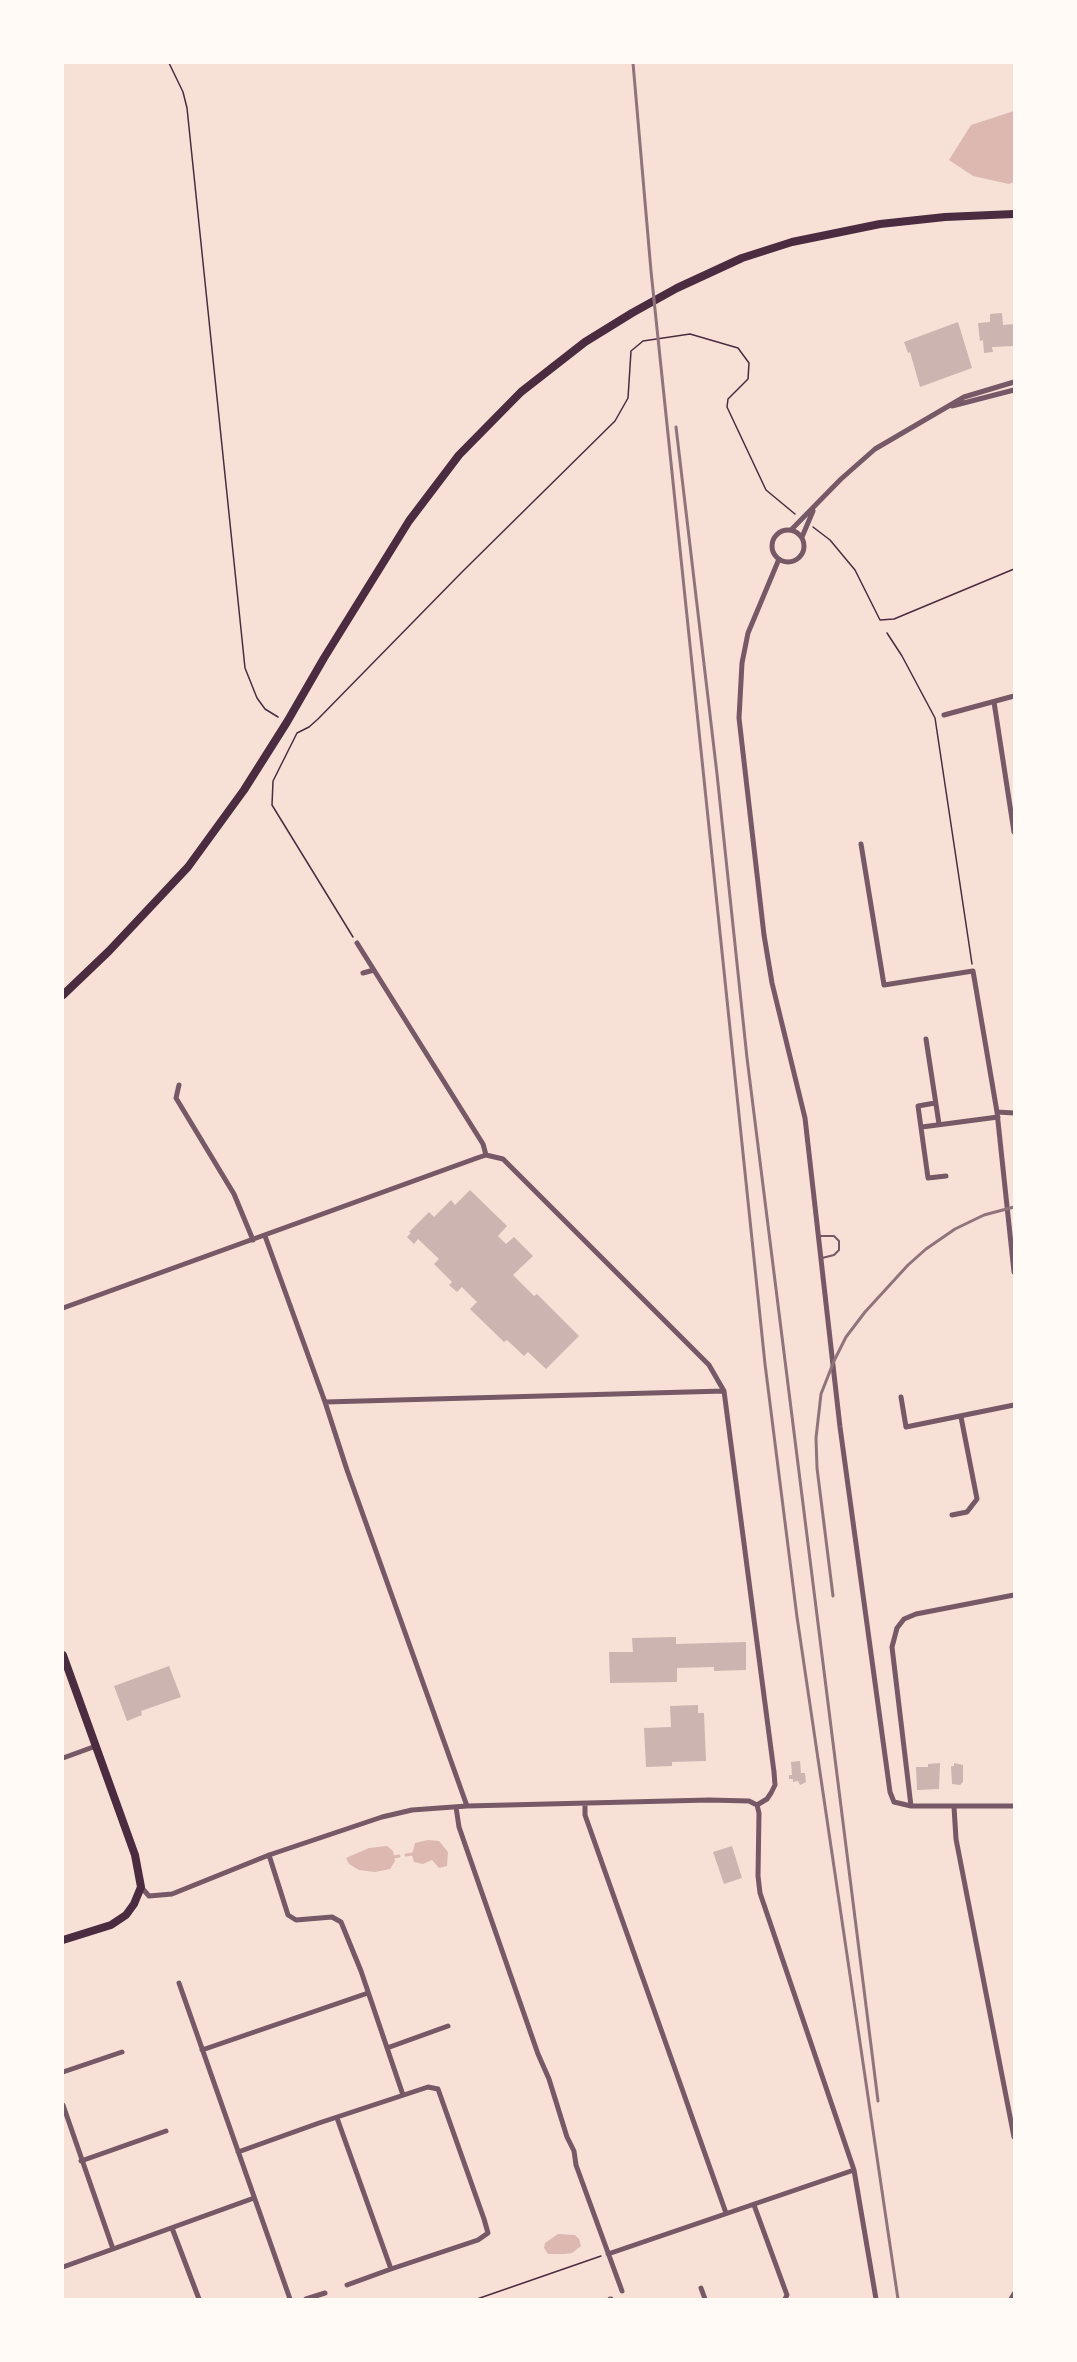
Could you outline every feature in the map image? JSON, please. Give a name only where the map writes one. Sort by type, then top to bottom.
[{"type":"main road","points":[[63,995],[109,951],[188,867],[244,790],[409,520],[459,455],[521,392],[585,342],[677,288],[742,258],[792,242],[880,224],[945,217],[1014,214]]},
{"type":"main road","points":[[63,1654],[135,1855],[141,1887],[134,1905],[126,1915],[111,1925],[63,1940]]},
{"type":"street","points":[[791,530],[802,537],[805,546],[797,559],[788,562],[779,559],[774,553],[772,544],[776,536],[782,531],[791,530],[875,448],[964,397],[1014,382]]},
{"type":"street","points":[[951,406],[1014,390]]},
{"type":"street","points":[[802,537],[814,509]]},
{"type":"street","points":[[779,559],[748,633],[742,663],[739,718],[764,935],[772,982],[805,1118],[841,1438],[854,1518],[890,1792],[894,1802],[911,1806],[1014,1806]]},
{"type":"street","points":[[944,715],[1014,696]]},
{"type":"street","points":[[994,702],[1014,832]]},
{"type":"street","points":[[861,844],[884,985],[973,971],[998,1115],[1014,1272]]},
{"type":"street","points":[[357,943],[483,1144],[486,1155]]},
{"type":"street","points":[[363,973],[374,970]]},
{"type":"street","points":[[926,1040],[939,1124]]},
{"type":"street","points":[[179,1085],[176,1098],[234,1194],[253,1240]]},
{"type":"street","points":[[935,1103],[918,1106],[928,1178],[946,1176]]},
{"type":"street","points":[[922,1127],[1014,1113]]},
{"type":"street","points":[[63,1308],[486,1155],[503,1159],[709,1365],[724,1391],[774,1772],[775,1785],[771,1793],[767,1799],[757,1805]]},
{"type":"street","points":[[265,1236],[326,1402],[347,1470],[370,1528],[467,1806]]},
{"type":"street","points":[[326,1402],[724,1391]]},
{"type":"street","points":[[901,1397],[906,1426],[1014,1405]]},
{"type":"street","points":[[952,1515],[967,1512],[977,1499],[961,1417]]},
{"type":"street","points":[[911,1806],[892,1647],[897,1628],[904,1619],[916,1614],[1014,1595]]},
{"type":"street","points":[[63,1758],[96,1746]]},
{"type":"street","points":[[141,1887],[148,1896],[172,1894],[269,1855],[382,1817],[412,1810],[467,1806],[709,1800],[748,1800],[757,1805],[760,1893],[854,2170],[876,2299]]},
{"type":"street","points":[[585,1804],[585,1815],[726,2213]]},
{"type":"street","points":[[456,1807],[459,1827],[622,2291]]},
{"type":"street","points":[[954,1807],[956,1839],[1014,2137]]},
{"type":"street","points":[[269,1855],[288,1914],[296,1920],[332,1917],[342,1922],[403,2095]]},
{"type":"street","points":[[179,1983],[290,2299]]},
{"type":"street","points":[[202,2050],[368,1993]]},
{"type":"street","points":[[387,2048],[448,2026]]},
{"type":"street","points":[[63,2072],[122,2052]]},
{"type":"street","points":[[238,2152],[428,2087],[438,2089],[488,2233],[478,2240],[347,2285]]},
{"type":"street","points":[[63,2105],[112,2249]]},
{"type":"street","points":[[337,2118],[391,2269]]},
{"type":"street","points":[[81,2161],[166,2131]]},
{"type":"street","points":[[608,2254],[854,2170]]},
{"type":"street","points":[[63,2267],[254,2198]]},
{"type":"street","points":[[754,2205],[787,2295],[785,2299]]},
{"type":"street","points":[[172,2228],[199,2299]]},
{"type":"street","points":[[701,2288],[705,2299]]},
{"type":"street","points":[[306,2299],[325,2293]]},
{"type":"street","points":[[1011,2299],[1014,2294]]},
{"type":"lane","points":[[819,1236],[834,1236],[839,1241],[840,1250],[834,1256],[822,1258]]},
{"type":"path","points":[[169,63],[183,92],[187,108],[245,668],[257,698],[265,709],[287,722]]},
{"type":"path","points":[[357,943],[272,805],[273,781],[297,733],[318,719],[615,421],[628,398],[631,351],[644,341],[690,334],[738,348],[749,363],[748,379],[728,399],[727,407],[766,490],[802,519]]},
{"type":"path","points":[[808,524],[821,531],[855,570],[880,620],[894,619],[1014,570]]},
{"type":"path","points":[[887,633],[902,656],[934,718],[973,971]]},
{"type":"path","points":[[477,2299],[608,2254]]},
{"type":"shaded area","points":[[1014,111],[1014,182],[1009,184],[973,176],[949,160],[971,125]]},
{"type":"shaded area","points":[[428,1840],[439,1841],[448,1852],[447,1866],[439,1868],[432,1860],[423,1864],[414,1862],[412,1855],[415,1843]]},
{"type":"shaded area","points":[[387,1846],[393,1851],[395,1861],[390,1869],[375,1872],[359,1870],[349,1864],[346,1858],[369,1848]]},
{"type":"shaded area","points":[[558,2234],[575,2235],[581,2246],[572,2253],[548,2254],[544,2248],[545,2243]]},
{"type":"building","points":[[1002,313],[1003,325],[1014,324],[1014,346],[992,347],[993,352],[984,353],[978,323],[990,322],[990,314]]},
{"type":"building","points":[[958,322],[972,368],[920,387],[910,352],[908,353],[904,342]]},
{"type":"building","points":[[470,1190],[507,1226],[498,1236],[506,1244],[514,1237],[533,1256],[513,1275],[534,1296],[537,1294],[579,1336],[546,1369],[528,1352],[524,1356],[507,1340],[504,1342],[470,1309],[477,1302],[462,1287],[457,1292],[449,1285],[452,1282],[434,1264],[439,1259],[418,1239],[414,1244],[407,1237],[411,1233],[409,1232],[429,1212],[434,1217],[451,1200],[455,1205]]},
{"type":"building","points":[[676,1637],[676,1644],[746,1642],[746,1670],[714,1671],[714,1667],[677,1668],[677,1682],[610,1683],[609,1652],[633,1652],[632,1638]]},
{"type":"building","points":[[169,1666],[181,1697],[141,1711],[142,1715],[127,1721],[114,1686]]},
{"type":"building","points":[[698,1705],[698,1713],[704,1713],[706,1761],[672,1762],[672,1766],[646,1767],[644,1728],[671,1727],[670,1706]]},
{"type":"building","points":[[800,1761],[801,1773],[805,1773],[806,1782],[800,1785],[798,1781],[793,1782],[793,1779],[789,1779],[789,1775],[792,1775],[791,1762]]},
{"type":"building","points":[[940,1763],[939,1789],[917,1790],[916,1767],[928,1767],[928,1764]]},
{"type":"building","points":[[954,1763],[963,1765],[963,1782],[960,1785],[952,1784],[951,1766],[954,1766]]},
{"type":"building","points":[[732,1846],[742,1878],[724,1884],[713,1852]]},
{"type":"waterway","points":[[406,1855],[412,1854]]},
{"type":"waterway","points":[[394,1857],[399,1856]]},
{"type":"railway","points":[[633,63],[651,271],[765,1364],[797,1617],[898,2299]]},
{"type":"railway","points":[[676,427],[717,774],[747,1058],[878,2101]]},
{"type":"railway","points":[[833,1596],[817,1468],[816,1438],[821,1394],[834,1361],[846,1337],[865,1312],[908,1265],[926,1249],[955,1229],[984,1215],[1014,1207]]}]
